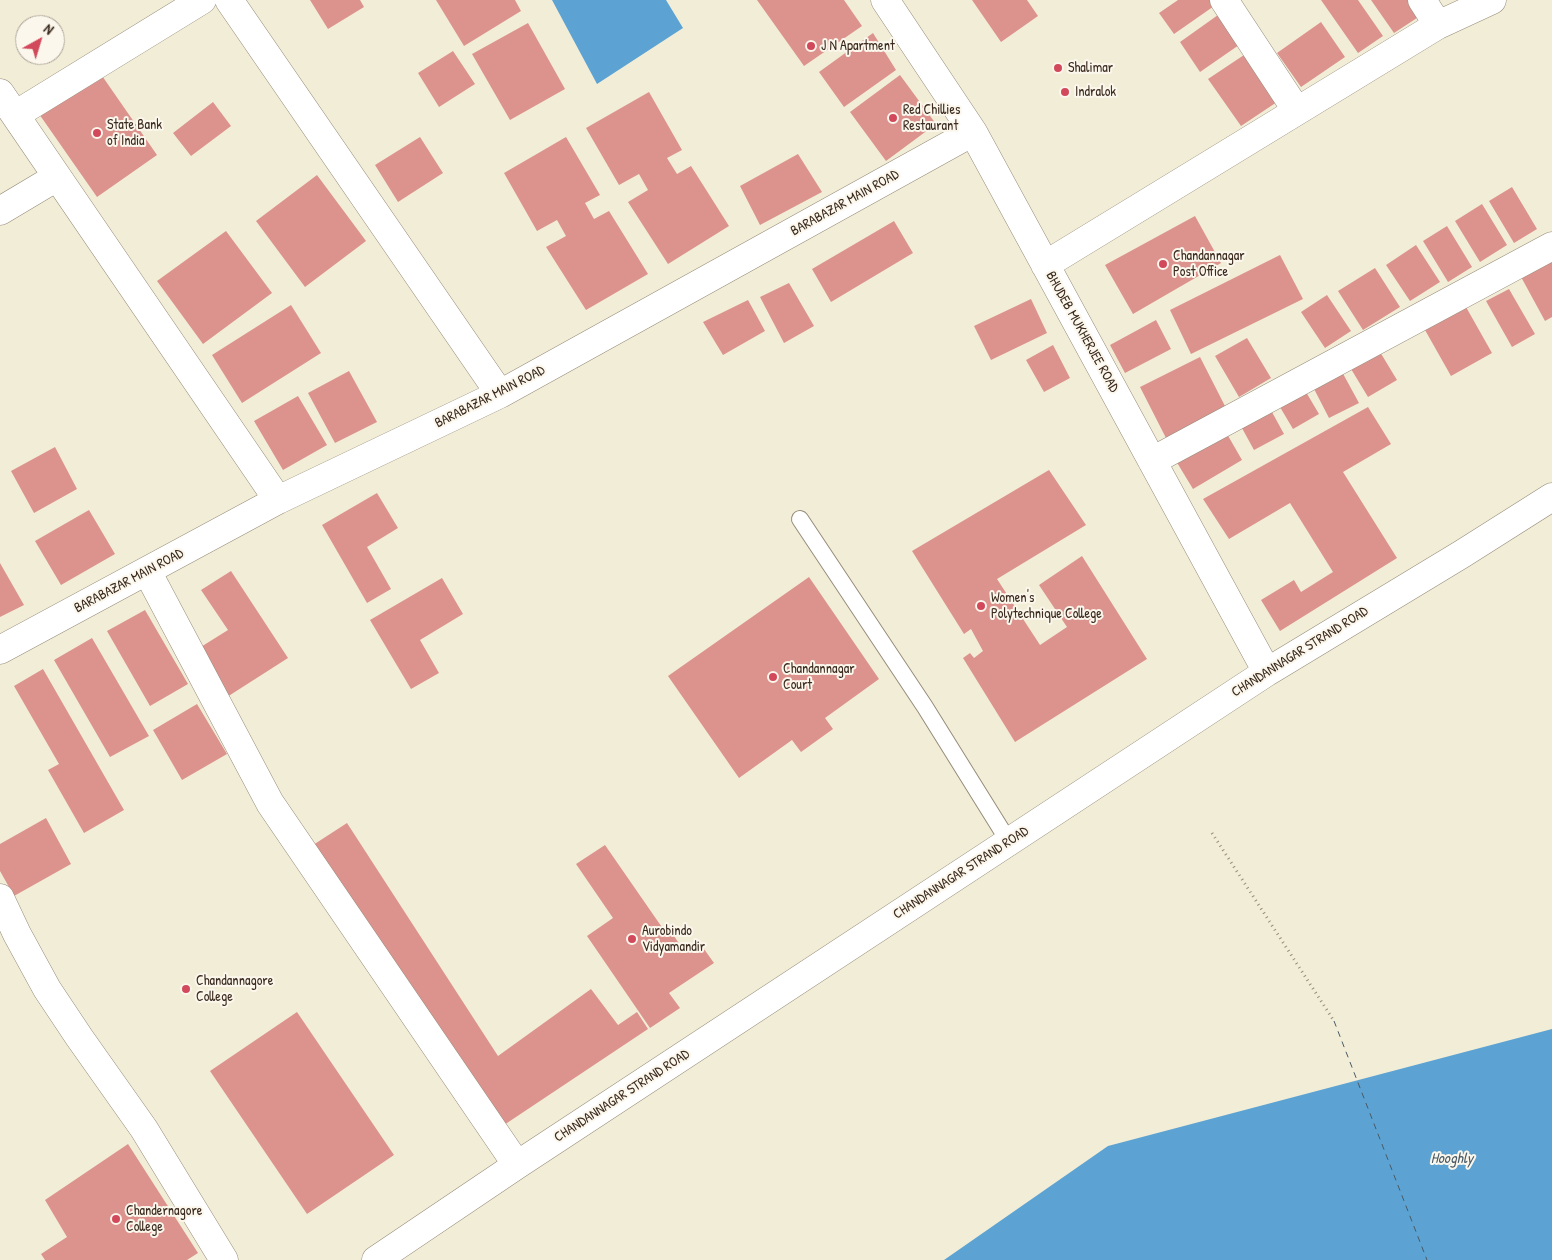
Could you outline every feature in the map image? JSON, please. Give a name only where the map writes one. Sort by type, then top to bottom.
[{"type":"street","points":[[202,0],[7,104],[278,500]]},
{"type":"street","points":[[229,0],[500,394]]},
{"type":"street","name":"BHUDEB MUKHERJEE ROAD","points":[[885,0],[973,132],[1267,672]]},
{"type":"street","points":[[1224,0],[1297,111]]},
{"type":"street","points":[[1422,0],[1438,25]]},
{"type":"street","points":[[1045,265],[1438,25],[1492,0]]},
{"type":"street","name":"BARABAZAR MAIN ROAD","points":[[0,650],[278,500],[500,394],[973,132]]},
{"type":"street","points":[[0,211],[56,177]]},
{"type":"street","points":[[1152,461],[1552,246]]},
{"type":"street","name":"CHANDANNAGAR STRAND ROAD","points":[[376,1260],[517,1165],[1267,672],[1552,497]]},
{"type":"street","points":[[147,571],[270,804],[517,1165]]},
{"type":"street","points":[[0,898],[47,989],[144,1129],[224,1260]]},
{"type":"lane","points":[[800,519],[925,707],[1008,842]]},
{"type":"path","points":[[1212,832],[1334,1021]]},
{"type":"water","points":[[552,0],[666,0],[683,28],[597,84]]},
{"type":"water","name":"Hooghly","points":[[1552,1029],[1552,1260],[944,1260],[1108,1146]]},
{"type":"building","points":[[310,0],[360,0],[364,7],[328,29]]},
{"type":"building","points":[[436,0],[515,0],[521,11],[464,46]]},
{"type":"building","name":"J N Apartment","points":[[757,0],[844,0],[862,26],[804,66]]},
{"type":"building","points":[[972,0],[1027,0],[1038,16],[1001,42]]},
{"type":"building","points":[[1178,0],[1214,0],[1217,4],[1174,34],[1159,13]]},
{"type":"building","points":[[1321,0],[1358,0],[1383,36],[1358,53]]},
{"type":"building","points":[[1371,0],[1409,0],[1420,16],[1394,33]]},
{"type":"building","points":[[1218,15],[1239,45],[1200,72],[1180,42]]},
{"type":"building","points":[[1321,22],[1345,57],[1301,87],[1277,53]]},
{"type":"building","points":[[528,23],[565,89],[510,120],[472,54]]},
{"type":"building","points":[[873,33],[896,70],[844,107],[819,72]]},
{"type":"building","points":[[453,51],[475,84],[439,107],[418,73]]},
{"type":"building","points":[[1244,55],[1277,102],[1241,126],[1208,79]]},
{"type":"building","name":"State Bank of India","points":[[98,70],[157,155],[97,197],[37,111]]},
{"type":"building","name":"Red Chillies Restaurant","points":[[900,75],[936,124],[886,161],[850,112]]},
{"type":"building","points":[[649,92],[682,150],[667,158],[677,174],[691,166],[729,226],[668,264],[628,202],[648,190],[639,174],[619,185],[586,128]]},
{"type":"building","points":[[213,102],[231,126],[191,156],[173,133]]},
{"type":"building","points":[[420,137],[443,173],[398,202],[375,165]]},
{"type":"building","points":[[566,137],[600,195],[585,203],[594,219],[609,211],[648,274],[586,310],[546,247],[566,236],[557,220],[537,231],[504,173]]},
{"type":"building","points":[[798,154],[822,192],[760,225],[740,186]]},
{"type":"building","points":[[317,175],[366,241],[305,287],[256,221]]},
{"type":"building","points":[[1512,187],[1537,229],[1514,243],[1489,201]]},
{"type":"building","points":[[1482,204],[1507,245],[1480,262],[1455,221]]},
{"type":"building","name":"Chandannagar Post Office","points":[[1195,216],[1221,263],[1133,314],[1105,265]]},
{"type":"building","points":[[894,221],[913,253],[831,302],[812,269]]},
{"type":"building","points":[[1447,226],[1472,267],[1448,282],[1423,241]]},
{"type":"building","points":[[226,231],[272,293],[203,344],[157,281]]},
{"type":"building","points":[[1416,245],[1440,282],[1410,301],[1386,265]]},
{"type":"building","points":[[1280,255],[1303,299],[1191,354],[1170,310]]},
{"type":"building","points":[[1552,258],[1552,317],[1545,321],[1520,275]]},
{"type":"building","points":[[1375,268],[1400,307],[1363,330],[1338,291]]},
{"type":"building","points":[[789,283],[814,326],[784,343],[760,297]]},
{"type":"building","points":[[1509,289],[1535,334],[1512,347],[1486,301]]},
{"type":"building","points":[[1327,295],[1351,331],[1325,348],[1301,312]]},
{"type":"building","points":[[1031,299],[1047,333],[991,360],[974,326]]},
{"type":"building","points":[[748,300],[765,331],[723,355],[703,322]]},
{"type":"building","points":[[291,305],[321,353],[242,403],[212,355]]},
{"type":"building","points":[[1466,307],[1492,353],[1451,376],[1425,330]]},
{"type":"building","points":[[1156,320],[1171,349],[1125,373],[1110,345]]},
{"type":"building","points":[[1247,338],[1271,378],[1239,397],[1215,356]]},
{"type":"building","points":[[1053,345],[1070,378],[1044,392],[1026,360]]},
{"type":"building","points":[[1377,347],[1397,380],[1368,397],[1348,364]]},
{"type":"building","points":[[1200,357],[1226,408],[1166,438],[1140,387]]},
{"type":"building","points":[[1341,370],[1359,403],[1329,418],[1312,385]]},
{"type":"building","points":[[349,371],[377,422],[335,443],[308,393]]},
{"type":"building","points":[[1303,387],[1319,414],[1293,429],[1277,402]]},
{"type":"building","points":[[298,396],[327,445],[283,470],[254,421]]},
{"type":"building","points":[[1267,403],[1284,434],[1254,450],[1237,419]]},
{"type":"building","points":[[1368,407],[1391,444],[1343,472],[1397,558],[1280,631],[1261,600],[1294,580],[1301,592],[1333,572],[1290,503],[1229,539],[1203,499]]},
{"type":"building","points":[[1223,427],[1242,460],[1193,489],[1173,456]]},
{"type":"building","points":[[55,447],[77,489],[34,513],[11,471]]},
{"type":"building","name":"Women's Polytechnique College","points":[[1049,470],[1086,525],[997,579],[1040,645],[1067,627],[1039,585],[1082,556],[1147,659],[1015,742],[963,658],[970,653],[974,658],[983,651],[971,629],[964,634],[912,551]]},
{"type":"building","points":[[377,493],[398,528],[367,547],[391,589],[367,603],[322,525]]},
{"type":"building","points":[[89,510],[115,554],[61,585],[35,541]]},
{"type":"building","points":[[0,563],[24,605],[0,617]]},
{"type":"building","points":[[231,571],[288,658],[227,697],[196,650],[228,630],[201,590]]},
{"type":"building","name":"Chandannagar Court","points":[[809,577],[879,679],[825,718],[833,729],[801,752],[792,740],[739,778],[668,676]]},
{"type":"building","points":[[442,578],[463,614],[420,640],[439,673],[411,689],[370,620]]},
{"type":"building","points":[[145,610],[188,684],[150,706],[107,631]]},
{"type":"building","points":[[92,638],[149,736],[110,757],[54,660]]},
{"type":"building","points":[[43,669],[124,810],[84,833],[48,770],[59,764],[14,686]]},
{"type":"building","points":[[197,704],[227,754],[182,780],[153,730]]},
{"type":"building","points":[[46,818],[71,864],[14,896],[0,871],[0,844]]},
{"type":"building","points":[[347,823],[498,1056],[591,989],[618,1025],[637,1012],[648,1029],[504,1125],[310,847]]},
{"type":"building","name":"Aurobindo Vidyamandir","points":[[605,845],[668,936],[672,933],[684,951],[699,942],[714,963],[669,993],[680,1008],[650,1028],[587,936],[613,918],[576,864]]},
{"type":"building","points":[[297,1012],[394,1155],[307,1214],[210,1071]]},
{"type":"building","name":"Chandernagore College","points":[[128,1144],[198,1253],[187,1260],[45,1260],[41,1254],[67,1237],[45,1200]]},
{"type":"ferry route","points":[[1334,1021],[1427,1260]]},
{"type":"place","name":"J N Apartment","points":[[811,46]]},
{"type":"place","name":"Shalimar","points":[[1058,68]]},
{"type":"place","name":"Indralok","points":[[1065,92]]},
{"type":"place","name":"Red Chillies Restaurant","points":[[893,118]]},
{"type":"place","name":"State Bank of India","points":[[97,133]]},
{"type":"place","name":"Chandannagar Post Office","points":[[1163,264]]},
{"type":"place","name":"Women's Polytechnique College","points":[[981,606]]},
{"type":"place","name":"Chandannagar Court","points":[[773,677]]},
{"type":"place","name":"Aurobindo Vidyamandir","points":[[632,939]]},
{"type":"place","name":"Chandannagore College","points":[[186,989]]},
{"type":"place","name":"Chandernagore College","points":[[116,1219]]}]
